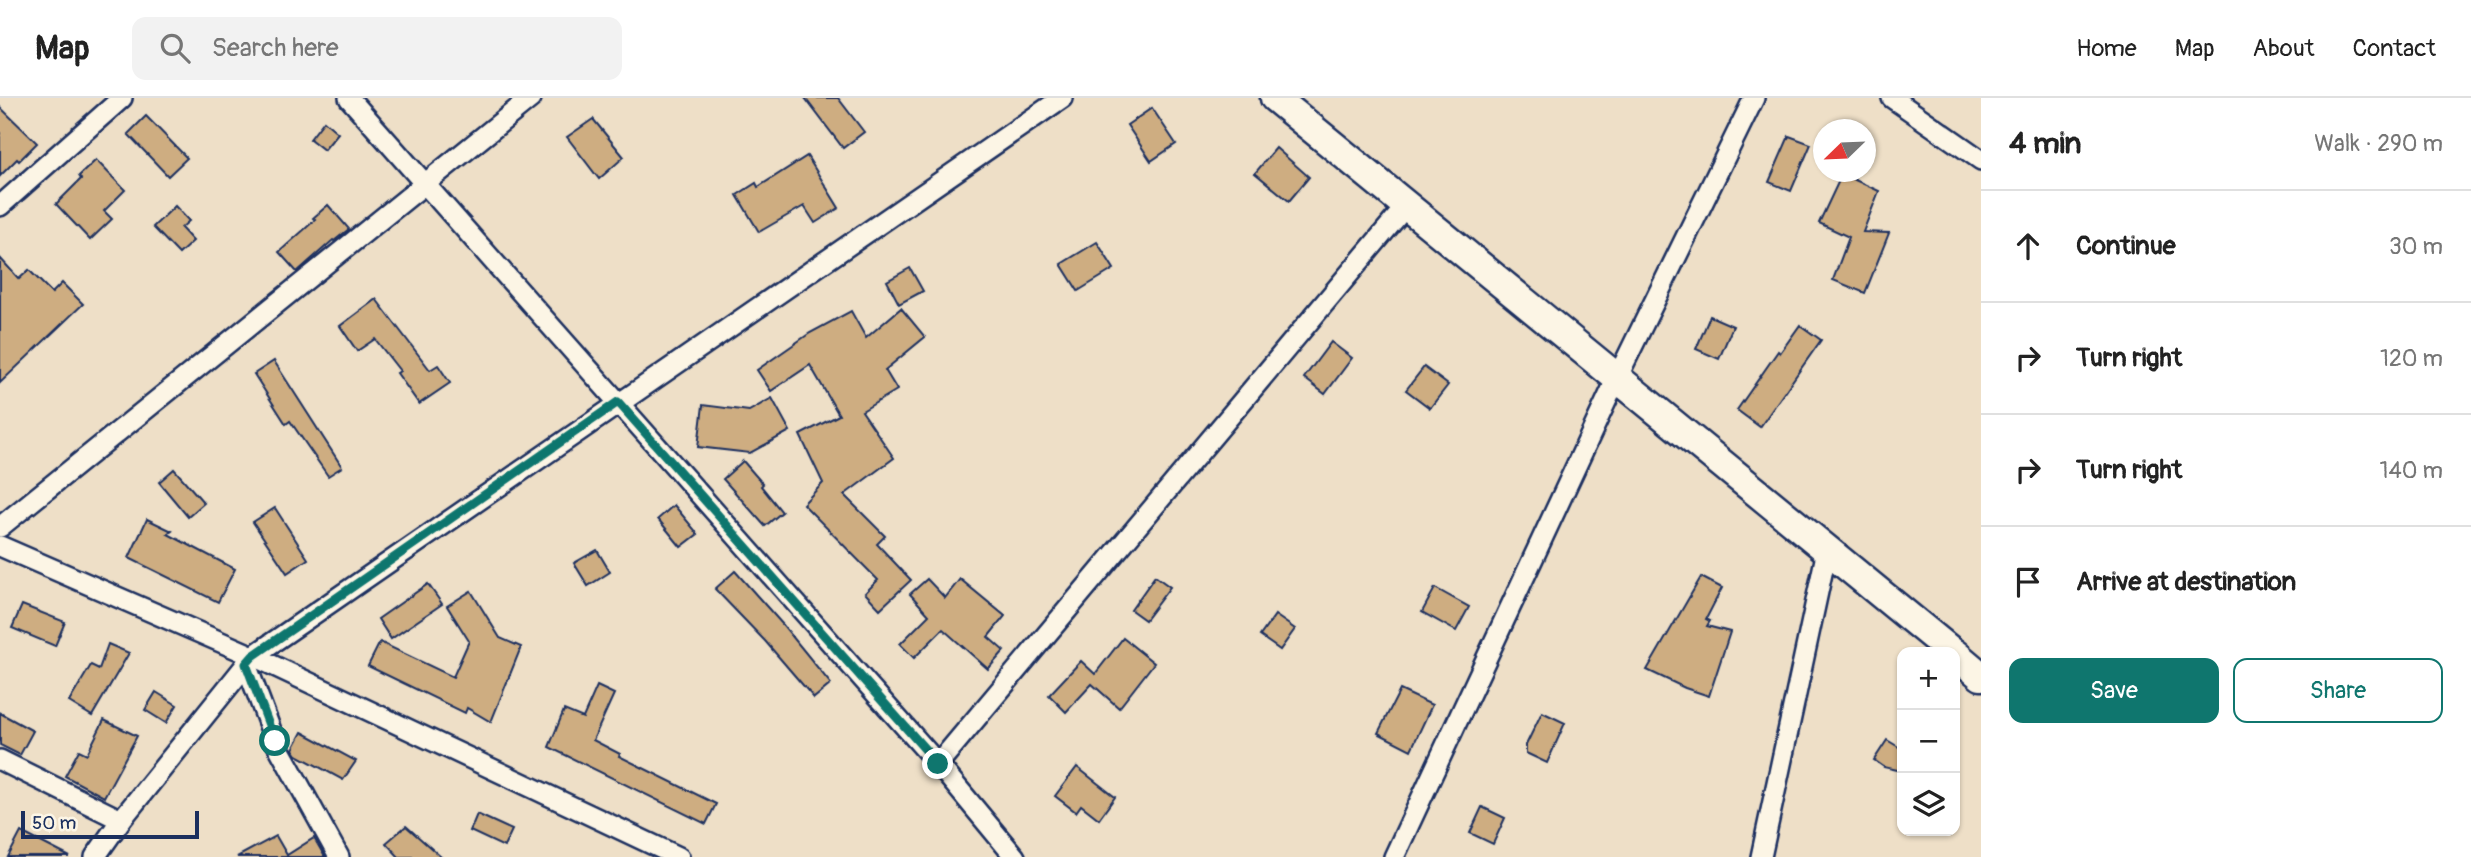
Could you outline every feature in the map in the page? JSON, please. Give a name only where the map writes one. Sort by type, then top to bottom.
[{"type":"street","points":[[0,206],[122,98]]},
{"type":"street","points":[[349,98],[938,764],[1015,857]]},
{"type":"street","points":[[0,527],[531,98]]},
{"type":"street","points":[[95,857],[121,820],[249,660],[618,402],[1062,98]]},
{"type":"street","points":[[1275,98],[1947,647]]},
{"type":"street","points":[[1394,857],[1617,377],[1754,98]]},
{"type":"street","points":[[1892,98],[1981,160]]},
{"type":"street","points":[[938,764],[1406,206]]},
{"type":"street","points":[[0,546],[679,857]]},
{"type":"street","points":[[1761,857],[1827,550]]},
{"type":"street","points":[[1960,658],[1981,676]]},
{"type":"street","points":[[249,660],[275,741],[339,857]]},
{"type":"street","points":[[0,760],[121,820]]},
{"type":"building","points":[[805,98],[838,98],[864,132],[843,148]]},
{"type":"building","points":[[0,107],[37,143],[0,176]]},
{"type":"building","points":[[1152,108],[1176,144],[1151,161],[1127,125]]},
{"type":"building","points":[[146,116],[187,158],[168,176],[128,134]]},
{"type":"building","points":[[593,119],[624,157],[599,179],[567,137]]},
{"type":"building","points":[[324,121],[338,133],[324,150],[310,139]]},
{"type":"building","points":[[1789,136],[1811,144],[1791,191],[1769,182]]},
{"type":"building","points":[[1276,148],[1309,177],[1289,201],[1255,173]]},
{"type":"building","points":[[807,156],[839,208],[815,223],[804,206],[759,232],[737,195],[756,183],[758,187]]},
{"type":"building","points":[[96,160],[125,190],[104,211],[112,219],[90,240],[56,204]]},
{"type":"building","points":[[1838,182],[1859,182],[1879,191],[1863,232],[1889,233],[1865,293],[1833,280],[1849,237],[1819,223]]},
{"type":"building","points":[[328,205],[349,229],[297,272],[279,252]]},
{"type":"building","points":[[175,206],[189,221],[181,228],[193,241],[179,254],[153,227]]},
{"type":"building","points":[[1097,242],[1114,269],[1078,291],[1061,264]]},
{"type":"building","points":[[0,258],[19,279],[29,270],[52,293],[62,283],[83,304],[0,383]]},
{"type":"building","points":[[910,268],[923,291],[899,304],[887,281]]},
{"type":"building","points":[[376,299],[430,370],[438,365],[450,383],[419,404],[397,373],[400,371],[375,339],[357,351],[340,326]]},
{"type":"building","points":[[901,308],[925,337],[885,370],[897,390],[862,411],[894,458],[844,495],[885,536],[877,544],[911,580],[880,609],[865,593],[878,580],[803,504],[823,483],[800,435],[839,415],[810,365],[771,391],[757,370],[810,333],[851,311],[866,338]]},
{"type":"building","points":[[1710,316],[1733,326],[1719,359],[1696,349]]},
{"type":"building","points":[[1800,325],[1821,340],[1760,427],[1737,410],[1778,351],[1780,353]]},
{"type":"building","points":[[1331,342],[1352,358],[1325,394],[1304,378]]},
{"type":"building","points":[[274,361],[342,467],[328,476],[290,421],[286,424],[254,374]]},
{"type":"building","points":[[1424,367],[1448,385],[1430,408],[1406,390]]},
{"type":"building","points":[[772,398],[790,431],[750,453],[698,447],[703,405],[749,411]]},
{"type":"building","points":[[743,461],[782,512],[765,526],[723,479]]},
{"type":"building","points":[[174,469],[204,503],[188,517],[159,482]]},
{"type":"building","points":[[674,505],[698,534],[681,547],[658,519]]},
{"type":"building","points":[[275,508],[308,559],[287,573],[253,522]]},
{"type":"building","points":[[147,519],[172,531],[168,534],[235,569],[218,602],[129,558]]},
{"type":"building","points":[[597,550],[610,572],[588,586],[574,563]]},
{"type":"building","points":[[735,571],[831,684],[814,698],[715,589]]},
{"type":"building","points":[[1155,576],[1170,587],[1145,620],[1131,610]]},
{"type":"building","points":[[1701,577],[1722,588],[1706,619],[1710,621],[1707,626],[1730,632],[1709,696],[1647,670]]},
{"type":"building","points":[[927,579],[945,598],[960,579],[1005,616],[988,637],[1004,651],[988,669],[943,629],[914,658],[900,644],[929,615],[910,594]]},
{"type":"building","points":[[428,584],[442,604],[391,639],[378,619]]},
{"type":"building","points":[[1435,588],[1469,607],[1456,631],[1422,612]]},
{"type":"building","points":[[471,591],[500,638],[521,647],[491,722],[467,708],[465,713],[368,666],[380,642],[453,677],[469,641],[447,606]]},
{"type":"building","points":[[22,605],[65,622],[55,646],[12,628]]},
{"type":"building","points":[[1275,615],[1295,629],[1280,650],[1260,636]]},
{"type":"building","points":[[1123,638],[1154,663],[1119,708],[1092,684],[1066,712],[1049,695],[1081,661],[1095,674]]},
{"type":"building","points":[[108,644],[129,653],[92,716],[69,702],[91,665],[99,669]]},
{"type":"building","points":[[597,686],[614,694],[593,740],[620,754],[619,756],[716,804],[706,824],[549,747],[564,710],[583,718]]},
{"type":"building","points":[[1400,690],[1432,705],[1411,750],[1378,733]]},
{"type":"building","points":[[156,692],[177,705],[166,723],[145,710]]},
{"type":"building","points":[[1542,712],[1565,723],[1547,763],[1526,753],[1526,745]]},
{"type":"building","points":[[0,713],[33,731],[20,755],[0,745]]},
{"type":"building","points":[[104,720],[137,736],[104,797],[65,776],[79,750],[87,754]]},
{"type":"building","points":[[302,732],[356,761],[343,780],[297,755],[293,749]]},
{"type":"building","points":[[1887,740],[1897,746],[1897,770],[1884,767],[1874,760]]},
{"type":"building","points":[[1077,767],[1115,797],[1099,819],[1081,805],[1076,812],[1055,796]]},
{"type":"building","points":[[1482,807],[1505,818],[1493,844],[1470,833]]},
{"type":"building","points":[[477,814],[512,830],[504,847],[470,831]]},
{"type":"building","points":[[406,826],[441,857],[399,857],[386,843]]},
{"type":"building","points":[[21,832],[70,857],[8,857]]},
{"type":"building","points":[[276,836],[287,855],[314,838],[325,857],[237,857]]},
{"type":"route","points":[[275,741],[246,664],[253,656],[618,402],[938,764]]}]
